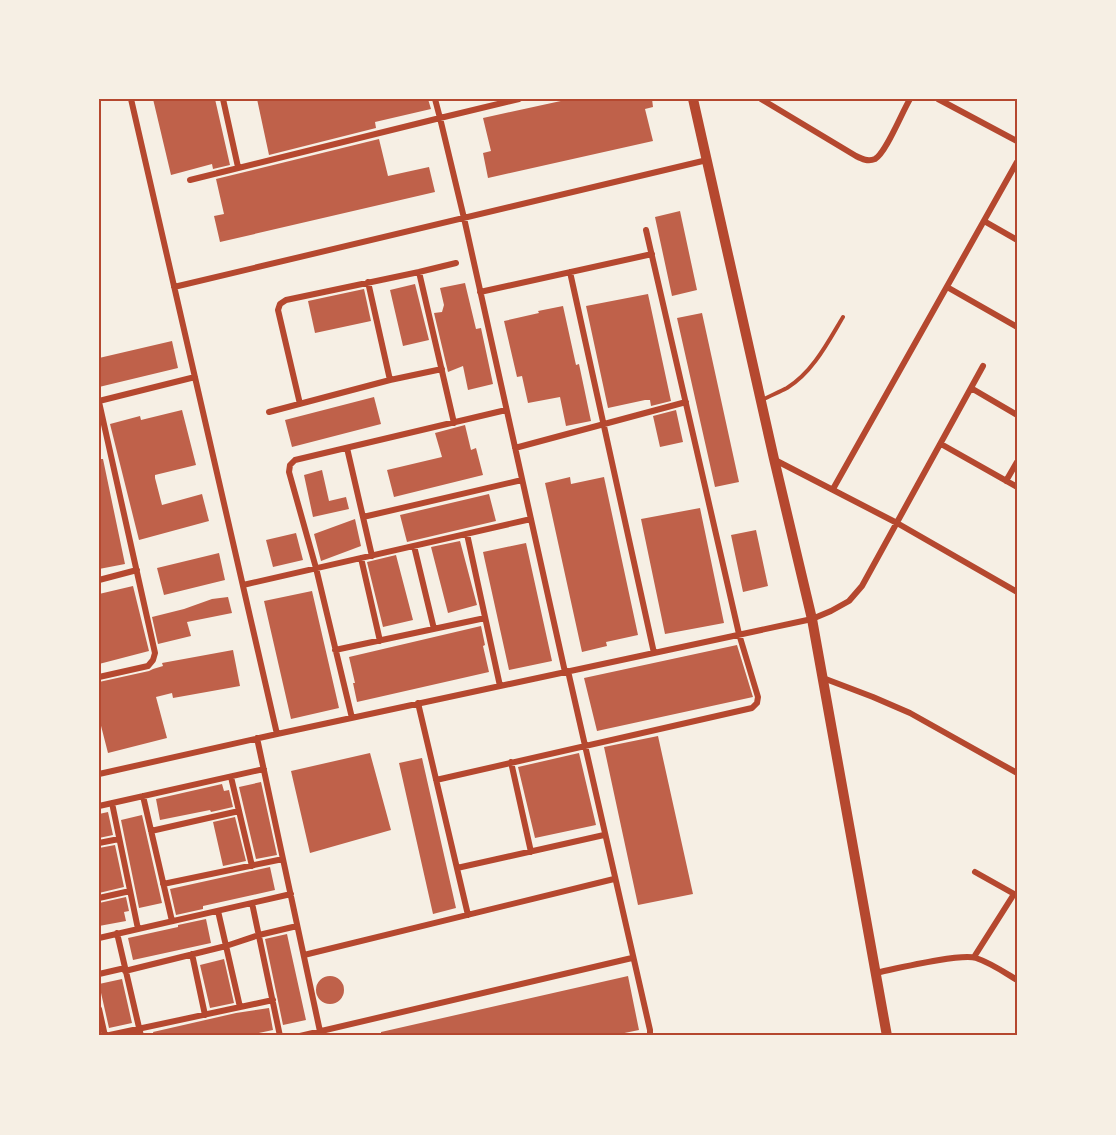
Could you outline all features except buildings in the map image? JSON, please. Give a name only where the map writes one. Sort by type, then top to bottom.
[{"type":"main road","points":[[693,99],[812,619],[887,1036]]},
{"type":"street","points":[[130,99],[278,734]]},
{"type":"street","points":[[222,99],[238,168]]},
{"type":"street","points":[[435,99],[650,1036]]},
{"type":"street","points":[[190,180],[519,99]]},
{"type":"street","points":[[761,99],[866,160],[874,159],[882,152],[910,99]]},
{"type":"street","points":[[938,99],[1017,141]]},
{"type":"street","points":[[174,287],[707,160]]},
{"type":"street","points":[[834,489],[1017,162]]},
{"type":"street","points":[[984,221],[1017,240]]},
{"type":"street","points":[[436,780],[752,708],[757,703],[758,697],[739,634],[646,230]]},
{"type":"street","points":[[480,292],[652,254]]},
{"type":"street","points":[[300,404],[278,310],[280,304],[286,300],[456,262]]},
{"type":"street","points":[[419,272],[454,423]]},
{"type":"street","points":[[570,272],[654,653]]},
{"type":"street","points":[[369,282],[390,380]]},
{"type":"street","points":[[947,287],[1017,327]]},
{"type":"street","points":[[99,774],[812,619],[831,611],[849,601],[862,586],[983,366]]},
{"type":"street","points":[[268,412],[441,369]]},
{"type":"street","points":[[99,677],[148,666],[155,653],[99,401],[195,377]]},
{"type":"street","points":[[971,388],[1017,415]]},
{"type":"street","points":[[515,448],[686,402]]},
{"type":"street","points":[[352,718],[316,568],[289,471],[290,465],[295,460],[507,410]]},
{"type":"street","points":[[941,444],[1017,487]]},
{"type":"street","points":[[347,448],[372,556]]},
{"type":"street","points":[[774,459],[897,523],[1017,592]]},
{"type":"street","points":[[1006,481],[1017,462]]},
{"type":"street","points":[[363,517],[522,480]]},
{"type":"street","points":[[243,585],[531,519]]},
{"type":"street","points":[[467,534],[500,686]]},
{"type":"street","points":[[414,546],[434,629]]},
{"type":"street","points":[[362,558],[380,641]]},
{"type":"street","points":[[99,580],[137,570]]},
{"type":"street","points":[[336,650],[485,618]]},
{"type":"street","points":[[823,678],[910,713],[1017,773]]},
{"type":"street","points":[[418,704],[468,915]]},
{"type":"street","points":[[257,738],[321,1034]]},
{"type":"street","points":[[511,762],[531,852]]},
{"type":"street","points":[[99,806],[264,769]]},
{"type":"street","points":[[231,777],[252,866]]},
{"type":"street","points":[[143,796],[172,921]]},
{"type":"street","points":[[111,803],[138,929]]},
{"type":"street","points":[[151,831],[239,811]]},
{"type":"street","points":[[457,868],[604,835]]},
{"type":"street","points":[[99,843],[119,839]]},
{"type":"street","points":[[164,884],[283,859]]},
{"type":"street","points":[[974,957],[1016,895],[975,872]]},
{"type":"street","points":[[304,955],[614,879]]},
{"type":"street","points":[[99,898],[130,891]]},
{"type":"street","points":[[99,938],[291,894]]},
{"type":"street","points":[[252,903],[280,1036]]},
{"type":"street","points":[[218,910],[240,1007]]},
{"type":"street","points":[[99,974],[226,946],[297,926]]},
{"type":"street","points":[[117,933],[141,1036]]},
{"type":"street","points":[[192,954],[205,1015]]},
{"type":"street","points":[[875,973],[959,957],[974,957],[991,964],[1017,980]]},
{"type":"street","points":[[300,1036],[321,1034],[632,958]]},
{"type":"street","points":[[99,1009],[105,1036],[273,1000]]},
{"type":"lane","points":[[761,400],[788,387],[801,377],[813,364],[843,317]]}]
